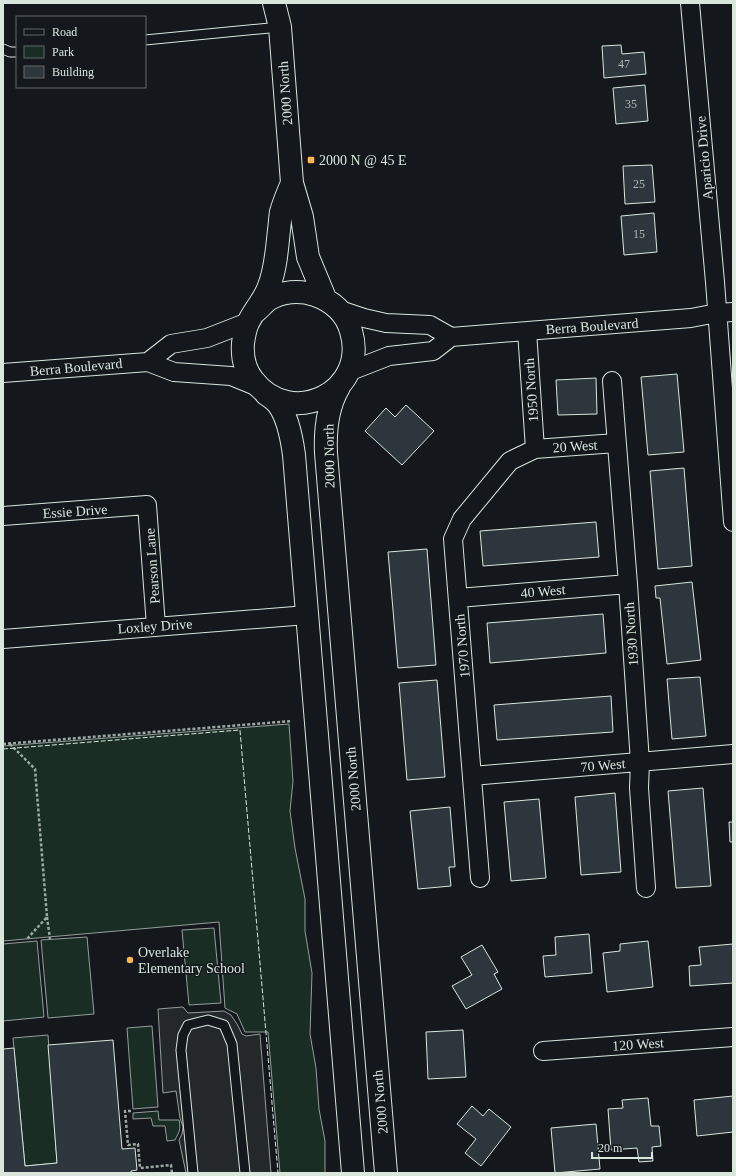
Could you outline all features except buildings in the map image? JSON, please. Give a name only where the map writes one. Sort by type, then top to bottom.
[{"type":"street","name":"2000 North","points":[[274,3],[280,27],[292,183],[302,217],[308,258],[332,304]]},
{"type":"street","name":"Aparicio Drive","points":[[690,3],[725,312],[733,522]]},
{"type":"street","name":"2000 North","points":[[251,317],[269,287],[276,260],[281,212],[292,183]]},
{"type":"street","points":[[148,362],[171,344],[207,338],[251,317],[269,300],[287,292],[306,292],[364,318],[386,323],[430,325],[451,337],[433,351],[389,356],[344,380],[326,396],[312,402],[296,404],[280,401],[262,390]]},
{"type":"street","points":[[332,304],[349,324],[354,340],[354,357],[344,380]]},
{"type":"street","name":"Berra Boulevard","points":[[451,337],[691,318],[725,312]]},
{"type":"street","points":[[251,317],[244,336],[242,349],[244,363],[250,376],[262,390],[278,404],[286,420],[294,455],[353,1173]]},
{"type":"street","name":"1950 North","points":[[527,331],[535,449]]},
{"type":"street","name":"Berra Boulevard","points":[[3,373],[148,362],[174,372],[231,376],[262,390]]},
{"type":"street","name":"2000 North","points":[[344,380],[334,395],[327,422],[326,453],[386,1173]]},
{"type":"street","name":"1930 North","points":[[612,381],[640,762],[639,788],[646,888]]},
{"type":"street","name":"20 West","points":[[535,449],[616,443]]},
{"type":"street","name":"1970 North","points":[[480,878],[453,539],[462,519],[510,461],[535,449]]},
{"type":"street","name":"Essie Drive","points":[[3,516],[147,505]]},
{"type":"street","name":"Pearson Lane","points":[[147,505],[156,626]]},
{"type":"street","name":"40 West","points":[[458,598],[628,584]]},
{"type":"street","name":"Loxley Drive","points":[[3,638],[307,615]]},
{"type":"street","name":"70 West","points":[[472,776],[733,754]]},
{"type":"street","name":"120 West","points":[[544,1051],[733,1037]]},
{"type":"lane","points":[[146,40],[280,27]]},
{"type":"lane","points":[[3,49],[10,52],[16,52]]},
{"type":"lane","points":[[193,1173],[181,1050],[183,1035],[188,1025],[208,1020],[224,1026],[232,1044],[244,1173]]},
{"type":"path","points":[[3,744],[292,721]]},
{"type":"path","points":[[10,744],[35,768],[46,917],[50,939]]},
{"type":"path","points":[[27,939],[46,917]]},
{"type":"path","points":[[131,1111],[125,1111],[128,1147],[138,1144],[140,1168],[171,1165],[172,1173]]},
{"type":"green space","points":[[289,724],[293,781],[290,811],[295,848],[305,899],[305,931],[312,973],[310,1034],[316,1068],[319,1109],[325,1141],[325,1173],[280,1173],[268,1032],[245,1032],[237,1014],[225,1008],[219,922],[3,941],[3,746]]},
{"type":"green space","points":[[214,928],[221,1003],[189,1005],[182,930]]},
{"type":"green space","points":[[87,937],[94,1014],[48,1018],[41,940]]},
{"type":"green space","points":[[37,941],[44,1017],[3,1021],[3,944]]},
{"type":"green space","points":[[152,1026],[158,1107],[133,1109],[127,1028]]},
{"type":"green space","points":[[48,1035],[57,1163],[25,1166],[13,1038]]},
{"type":"green space","points":[[158,1111],[159,1120],[179,1120],[179,1131],[175,1140],[167,1141],[165,1126],[153,1126],[151,1118],[133,1119],[133,1113]]},
{"type":"shaded area","points":[[183,1007],[188,1013],[224,1011],[231,1015],[242,1034],[246,1036],[260,1034],[271,1173],[186,1173],[179,1140],[183,1127],[180,1118],[176,1091],[163,1093],[158,1009]]},
{"type":"fence","points":[[3,749],[240,730],[278,1173]]},
{"type":"place","name":"2000 N @ 45 E","points":[[311,160]]},
{"type":"place","name":"Overlake Elementary School","points":[[130,960]]}]
